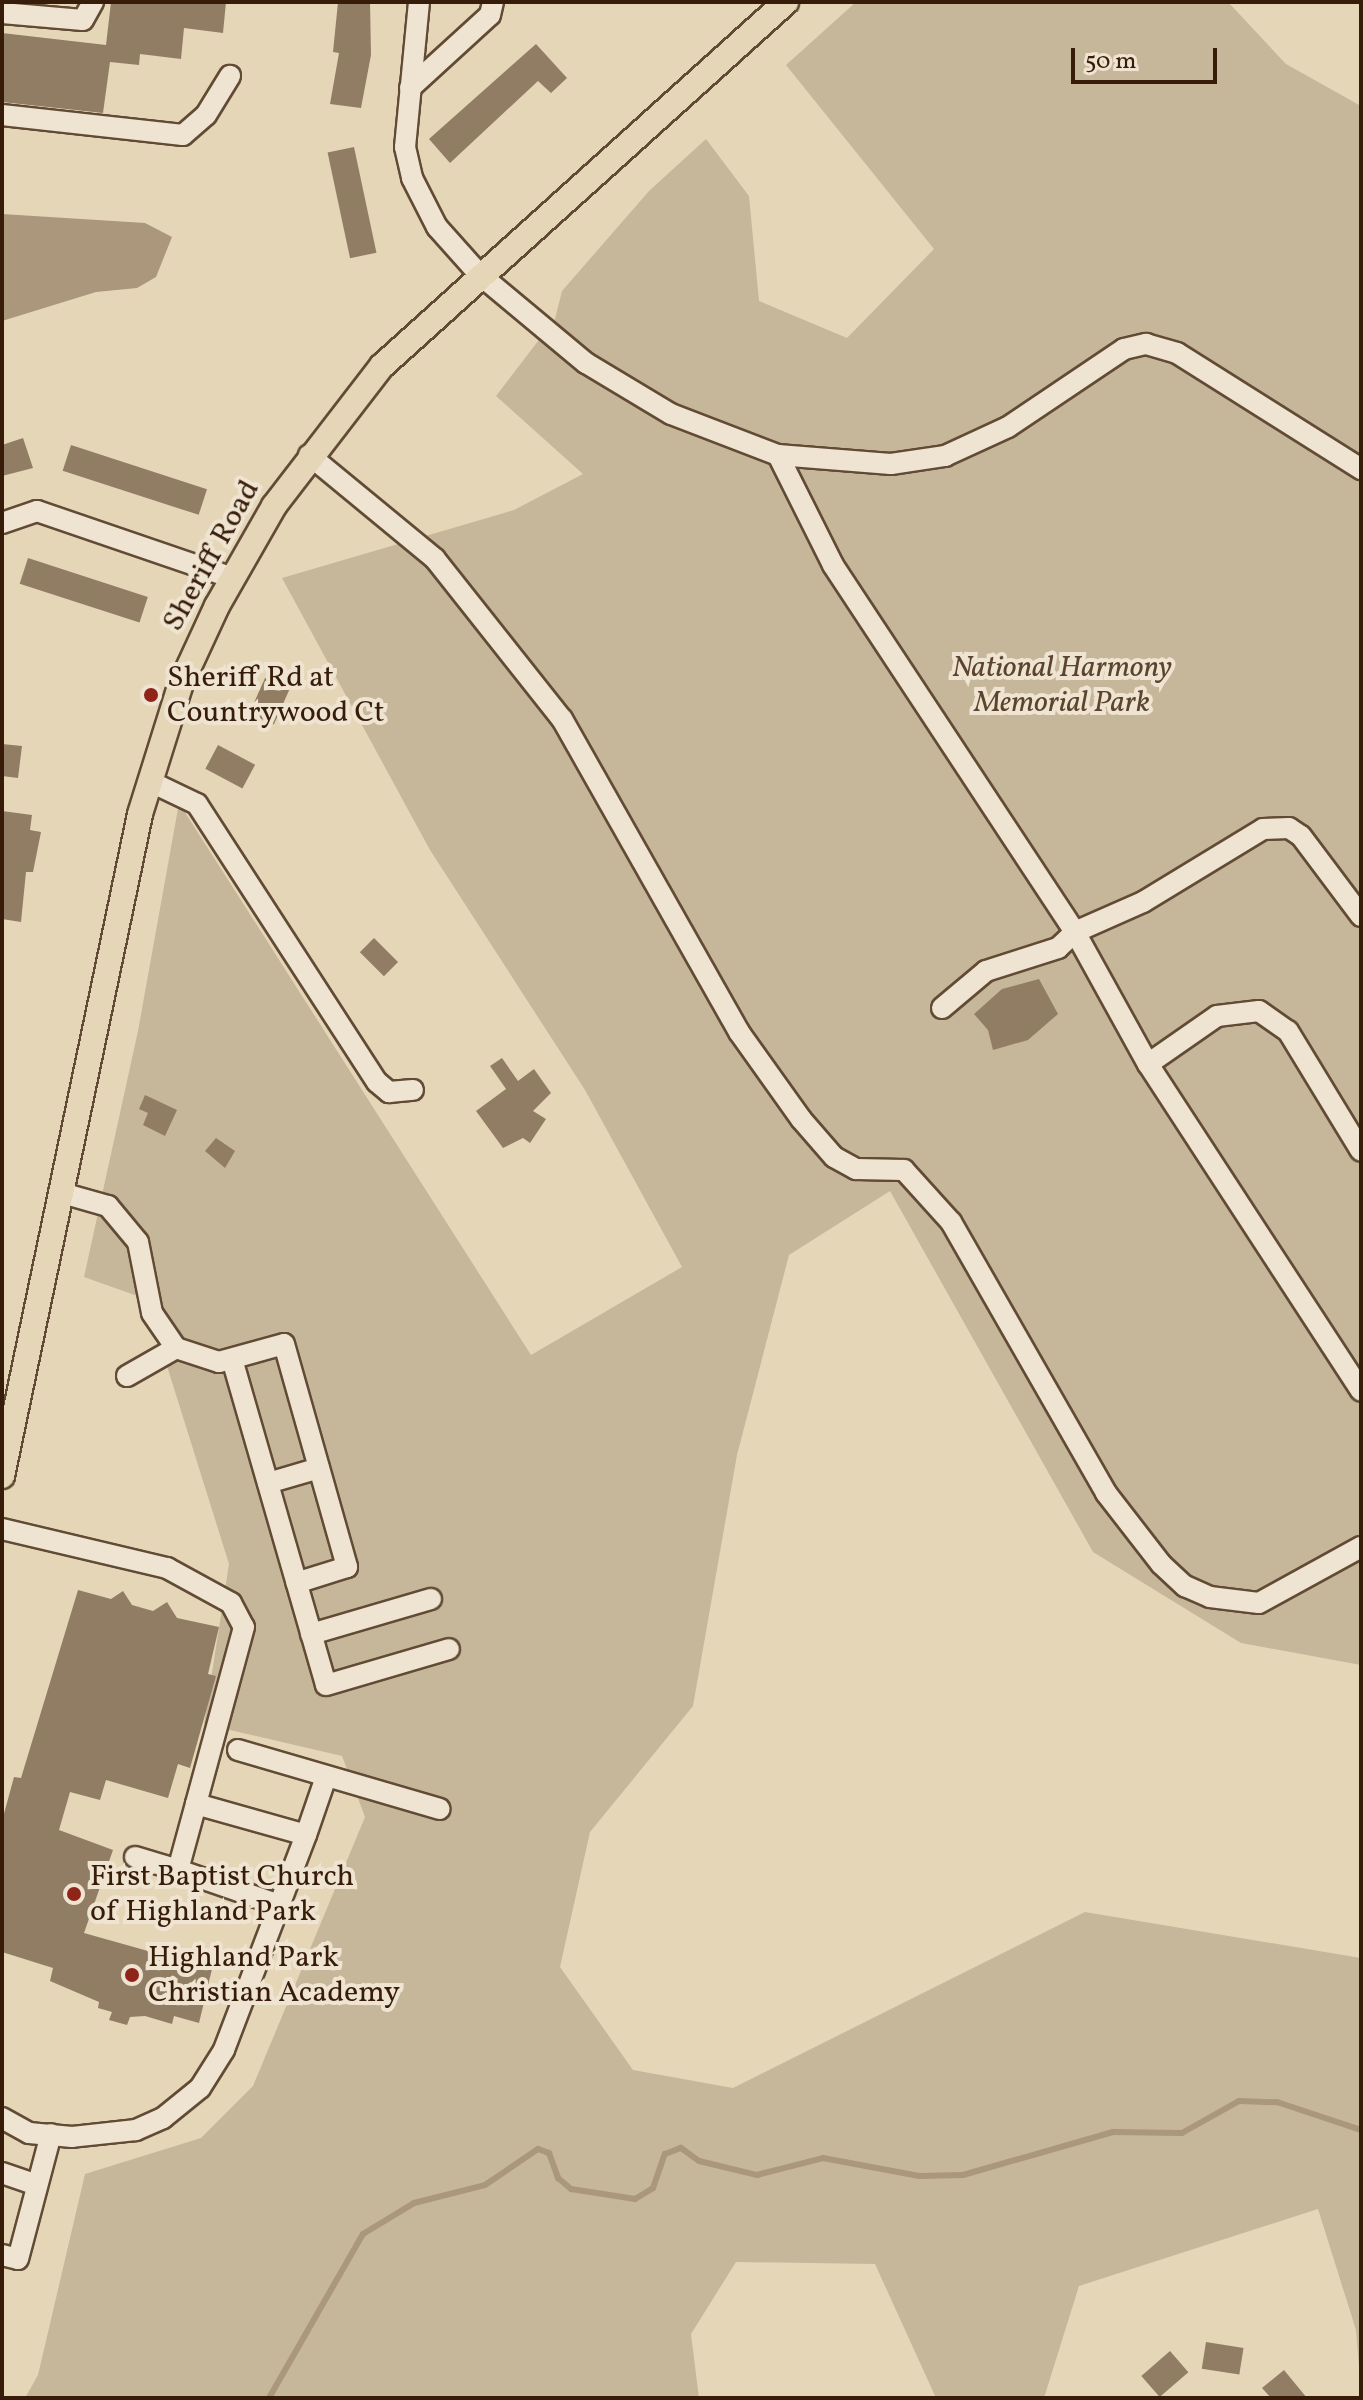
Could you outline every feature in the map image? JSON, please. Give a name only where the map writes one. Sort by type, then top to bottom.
[{"type":"main road","name":"Sheriff Road","points":[[2,1476],[149,781],[194,652],[233,578],[309,455],[382,366],[479,274],[786,2]]},
{"type":"street","points":[[2,13],[83,20],[93,2]]},
{"type":"street","points":[[419,2],[405,147],[412,178],[437,227],[479,274],[610,377],[671,414],[778,455],[891,464],[945,456],[1008,427],[1124,349],[1146,344],[1177,353],[1361,469]]},
{"type":"street","points":[[410,88],[490,15],[493,2]]},
{"type":"street","points":[[2,115],[183,135],[206,115],[230,76]]},
{"type":"street","points":[[309,455],[435,559],[562,719],[739,1032],[801,1119],[834,1157],[856,1169],[904,1170],[951,1222],[1106,1493],[1161,1564],[1185,1586],[1210,1597],[1259,1603],[1361,1547]]},
{"type":"street","points":[[778,455],[833,565],[1075,932],[1148,1064],[1361,1391]]},
{"type":"street","points":[[2,523],[37,511],[233,578]]},
{"type":"street","points":[[149,781],[197,804],[377,1082],[389,1092],[413,1090]]},
{"type":"street","points":[[942,1008],[986,971],[1058,948],[1075,932],[1143,902],[1275,826],[1313,847],[1361,916]]},
{"type":"street","points":[[1148,1064],[1217,1016],[1259,1011],[1288,1031],[1361,1151]]},
{"type":"street","points":[[62,1193],[108,1206],[138,1242],[152,1313],[176,1348],[219,1362],[284,1344],[347,1567],[296,1583]]},
{"type":"street","points":[[127,1376],[176,1348]]},
{"type":"street","points":[[232,1359],[326,1685],[449,1649]]},
{"type":"street","points":[[268,1483],[319,1468]]},
{"type":"street","points":[[2,1529],[167,1568],[240,1614],[244,1627],[178,1870]]},
{"type":"street","points":[[311,1634],[431,1599]]},
{"type":"street","points":[[238,1750],[440,1809]]},
{"type":"street","points":[[2,2118],[29,2133],[136,2130],[163,2118],[200,2088],[224,2050],[326,1777]]},
{"type":"street","points":[[196,1804],[306,1835]]},
{"type":"street","points":[[135,1857],[279,1905]]},
{"type":"street","points":[[2,2255],[18,2259],[51,2134]]},
{"type":"street","points":[[2,2173],[37,2185]]},
{"type":"green space","name":"National Harmony Memorial Park","points":[[856,2],[1228,2],[1286,64],[1361,106],[1361,1665],[1241,1643],[1093,1552],[890,1191],[789,1255],[737,1455],[693,1706],[590,1832],[560,1967],[633,2070],[733,2088],[1085,1912],[1361,1958],[1361,2391],[1356,2330],[1318,2209],[1079,2286],[1044,2398],[936,2398],[875,2264],[736,2262],[691,2334],[699,2398],[25,2398],[38,2375],[85,2174],[201,2138],[253,2086],[365,1817],[342,1756],[204,1724],[229,1564],[146,1299],[84,1277],[138,1031],[179,803],[531,1355],[682,1267],[585,1090],[430,850],[282,578],[514,510],[583,474],[496,396],[555,319],[562,291],[649,191],[706,139],[749,196],[759,301],[847,338],[934,249],[786,65]]},
{"type":"shaded area","points":[[2,214],[145,223],[172,237],[156,277],[137,288],[96,292],[2,321]]},
{"type":"building","points":[[111,2],[226,2],[223,33],[184,28],[181,59],[140,54],[139,65],[110,62],[103,113],[2,102],[2,33],[106,45]]},
{"type":"building","points":[[338,2],[370,2],[371,55],[361,108],[330,104],[339,53],[333,52]]},
{"type":"building","points":[[536,44],[567,78],[551,93],[538,81],[450,163],[429,139]]},
{"type":"building","points":[[354,147],[376,253],[350,258],[328,153]]},
{"type":"building","points":[[23,438],[33,468],[2,476],[2,445]]},
{"type":"building","points":[[71,445],[207,489],[199,515],[63,471]]},
{"type":"building","points":[[28,558],[148,597],[139,623],[20,584]]},
{"type":"building","points":[[265,678],[290,689],[274,725],[249,714]]},
{"type":"building","points":[[2,744],[22,746],[18,778],[2,776]]},
{"type":"building","points":[[218,745],[255,765],[242,789],[205,769]]},
{"type":"building","points":[[2,811],[32,815],[30,830],[41,832],[33,872],[26,872],[21,922],[2,919]]},
{"type":"building","points":[[374,938],[398,962],[384,976],[360,952]]},
{"type":"building","points":[[1039,979],[1058,1014],[1028,1040],[993,1050],[988,1030],[974,1014],[1002,989]]},
{"type":"building","points":[[502,1058],[518,1081],[534,1069],[551,1093],[533,1111],[546,1119],[530,1143],[523,1138],[503,1148],[476,1111],[506,1089],[490,1066]]},
{"type":"building","points":[[145,1095],[177,1110],[165,1136],[143,1125],[148,1113],[139,1109]]},
{"type":"building","points":[[216,1138],[235,1151],[225,1168],[205,1151]]},
{"type":"building","points":[[78,1590],[111,1599],[123,1591],[132,1605],[153,1611],[167,1602],[177,1618],[219,1627],[208,1674],[216,1676],[190,1768],[178,1764],[168,1798],[106,1780],[100,1800],[70,1792],[59,1830],[113,1850],[84,1933],[212,1969],[199,2023],[174,2016],[172,2024],[145,2016],[130,2017],[127,2025],[109,2020],[112,2012],[98,2008],[99,2002],[50,1981],[53,1968],[2,1952],[2,1821],[14,1777],[21,1778]]},
{"type":"building","points":[[1206,2342],[1244,2348],[1239,2375],[1202,2369]]},
{"type":"building","points":[[1170,2351],[1188,2372],[1160,2397],[1141,2376]]},
{"type":"building","points":[[1284,2370],[1307,2398],[1271,2398],[1262,2388]]},
{"type":"waterway","points":[[269,2398],[363,2234],[414,2203],[485,2185],[538,2149],[549,2153],[558,2178],[571,2189],[635,2199],[653,2188],[665,2154],[681,2148],[699,2161],[757,2175],[823,2158],[919,2176],[963,2175],[1113,2132],[1182,2133],[1239,2101],[1277,2102],[1361,2130]]},
{"type":"place","name":"Sheriff Rd at Countrywood Ct","points":[[151,695]]},
{"type":"place","name":"First Baptist Church of Highland Park","points":[[74,1894]]},
{"type":"place","name":"Highland Park Christian Academy","points":[[132,1975]]}]
